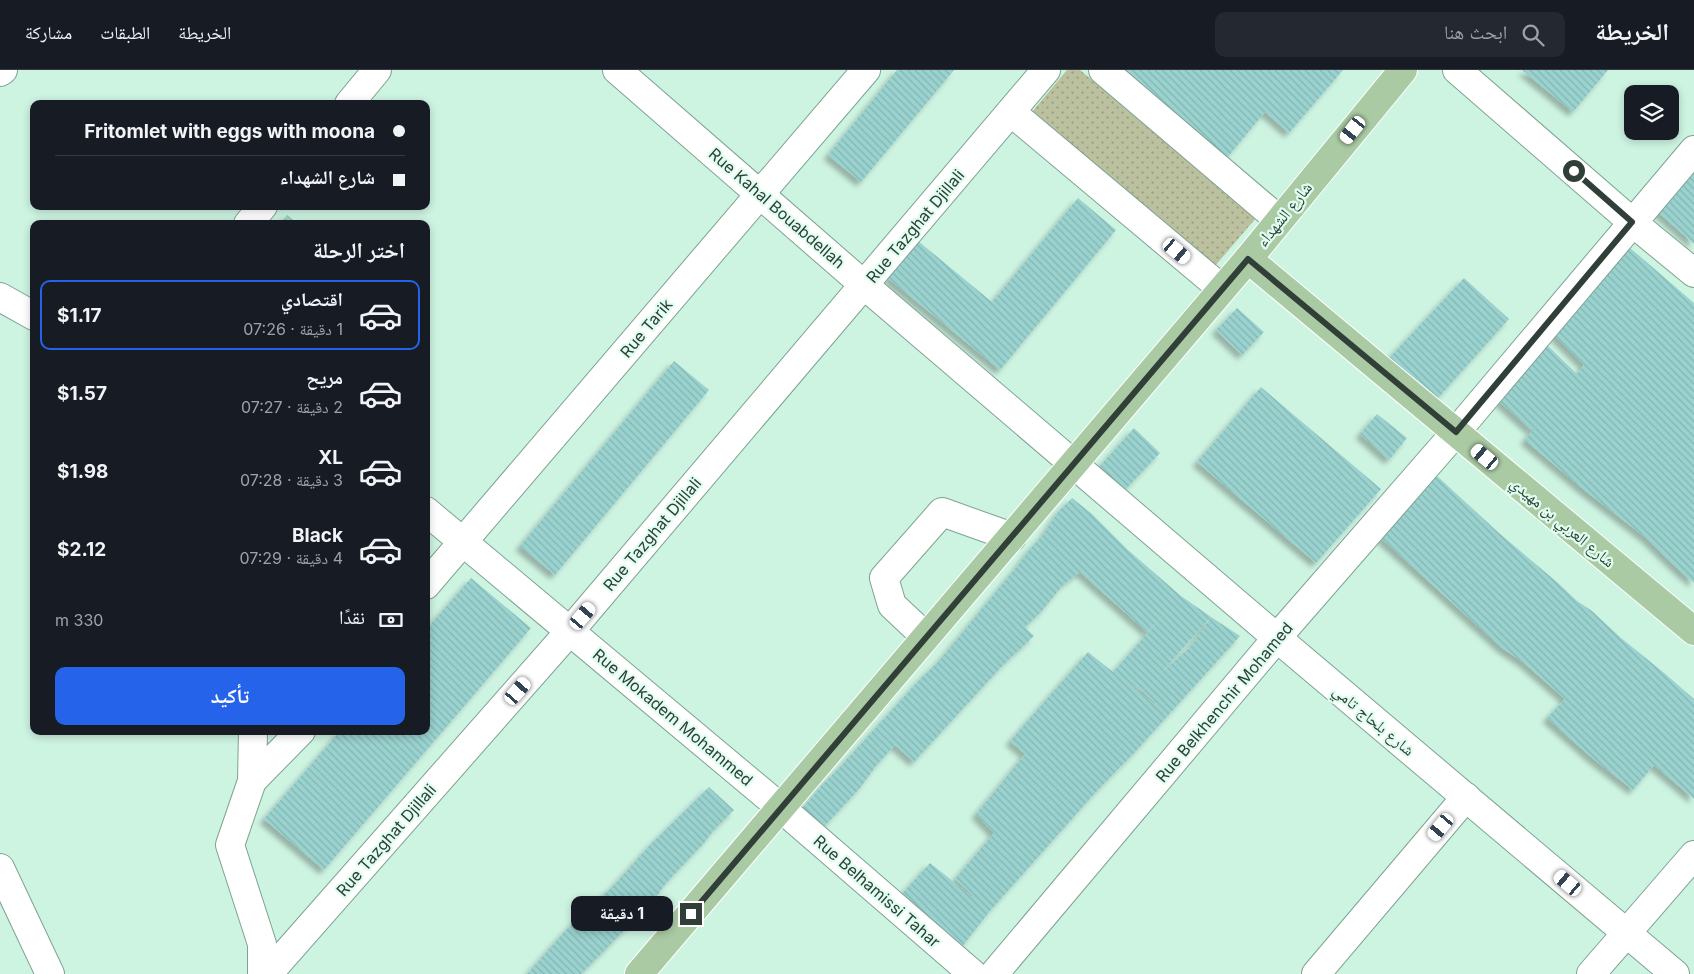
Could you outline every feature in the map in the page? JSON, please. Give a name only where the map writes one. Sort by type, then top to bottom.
[{"type":"main road","name":"شارع الشهداء","points":[[639,974],[1248,259],[1403,70]]},
{"type":"main road","name":"شارع العربي بن مهيدي","points":[[1248,259],[1694,631]]},
{"type":"street","points":[[352,100],[378,70]]},
{"type":"street","name":"Rue Kahal Bouabdellah","points":[[617,70],[864,285],[1074,463]]},
{"type":"street","name":"Rue Tarik","points":[[430,580],[866,70]]},
{"type":"street","points":[[1103,70],[1280,220]]},
{"type":"street","points":[[1457,70],[1632,222],[1694,273]]},
{"type":"street","name":"Rue Tazghat Djillali","points":[[268,974],[570,631],[1011,112],[1042,72]]},
{"type":"street","points":[[1011,112],[1222,289]]},
{"type":"street","name":"Rue Belkhenchir Mohamed","points":[[994,974],[1277,638],[1456,432],[1694,150]]},
{"type":"street","points":[[251,220],[260,210]]},
{"type":"street","points":[[0,297],[30,314]]},
{"type":"street","name":"شارع بلحاج تامي","points":[[1074,463],[1277,638],[1675,974]]},
{"type":"street","points":[[926,637],[892,605],[884,578],[942,512],[1012,537]]},
{"type":"street","name":"Rue Mokadem Mohammed","points":[[430,514],[781,808]]},
{"type":"street","points":[[253,735],[252,781],[230,845],[262,944],[262,974]]},
{"type":"street","points":[[252,781],[297,735]]},
{"type":"street","points":[[1316,974],[1466,797]]},
{"type":"street","name":"Rue Belhamissi Tahar","points":[[781,808],[973,974]]},
{"type":"street","points":[[1591,974],[1694,855]]},
{"type":"street","points":[[0,868],[50,974]]},
{"type":"green space","points":[[1067,70],[1080,70],[1256,218],[1215,266],[1032,112]]},
{"type":"building","points":[[897,70],[954,70],[861,182],[828,155]]},
{"type":"building","points":[[1121,70],[1343,70],[1289,133],[1265,112],[1226,159]]},
{"type":"building","points":[[1522,70],[1608,70],[1573,112]]},
{"type":"building","points":[[1694,168],[1694,244],[1657,211]]},
{"type":"building","points":[[1078,198],[1116,230],[1000,370],[888,278],[918,241],[992,302]]},
{"type":"building","points":[[287,215],[293,220],[283,220]]},
{"type":"building","points":[[1629,247],[1694,303],[1694,583],[1645,537],[1583,489],[1525,440],[1537,425],[1531,430],[1499,401],[1546,344],[1577,374],[1584,365],[1553,334]]},
{"type":"building","points":[[1464,278],[1509,319],[1438,398],[1389,358]]},
{"type":"building","points":[[1237,308],[1264,332],[1242,355],[1216,330]]},
{"type":"building","points":[[674,361],[709,390],[555,575],[520,546]]},
{"type":"building","points":[[1261,387],[1381,489],[1316,563],[1197,462]]},
{"type":"building","points":[[1377,414],[1407,438],[1389,460],[1360,434]]},
{"type":"building","points":[[1134,428],[1160,453],[1125,490],[1100,466]]},
{"type":"building","points":[[1437,476],[1577,601],[1592,611],[1694,699],[1694,799],[1654,765],[1633,790],[1591,757],[1547,718],[1565,699],[1523,662],[1502,648],[1381,538]]},
{"type":"building","points":[[1072,498],[1181,596],[1240,636],[1135,752],[1096,792],[990,911],[961,948],[900,896],[930,863],[985,907],[955,879],[994,833],[976,814],[1025,754],[1010,741],[1088,652],[1113,672],[1169,609],[1147,632],[1080,572],[1063,585],[1041,612],[1025,627],[1034,636],[1005,663],[914,762],[895,745],[860,788],[824,827],[802,809],[821,786],[939,661],[1043,535],[1058,512]],"holes":[[[1211,617],[1191,646],[1160,674]],[[1121,678],[1143,692],[1162,709]]]},
{"type":"building","points":[[471,578],[531,628],[324,870],[264,819],[337,735],[430,735],[430,625]]},
{"type":"building","points":[[709,787],[734,810],[612,943],[581,974],[527,974],[564,932],[614,885],[649,846]]},
{"type":"route","points":[[691,914],[1248,259],[1456,432],[1632,222],[1574,171]]}]
